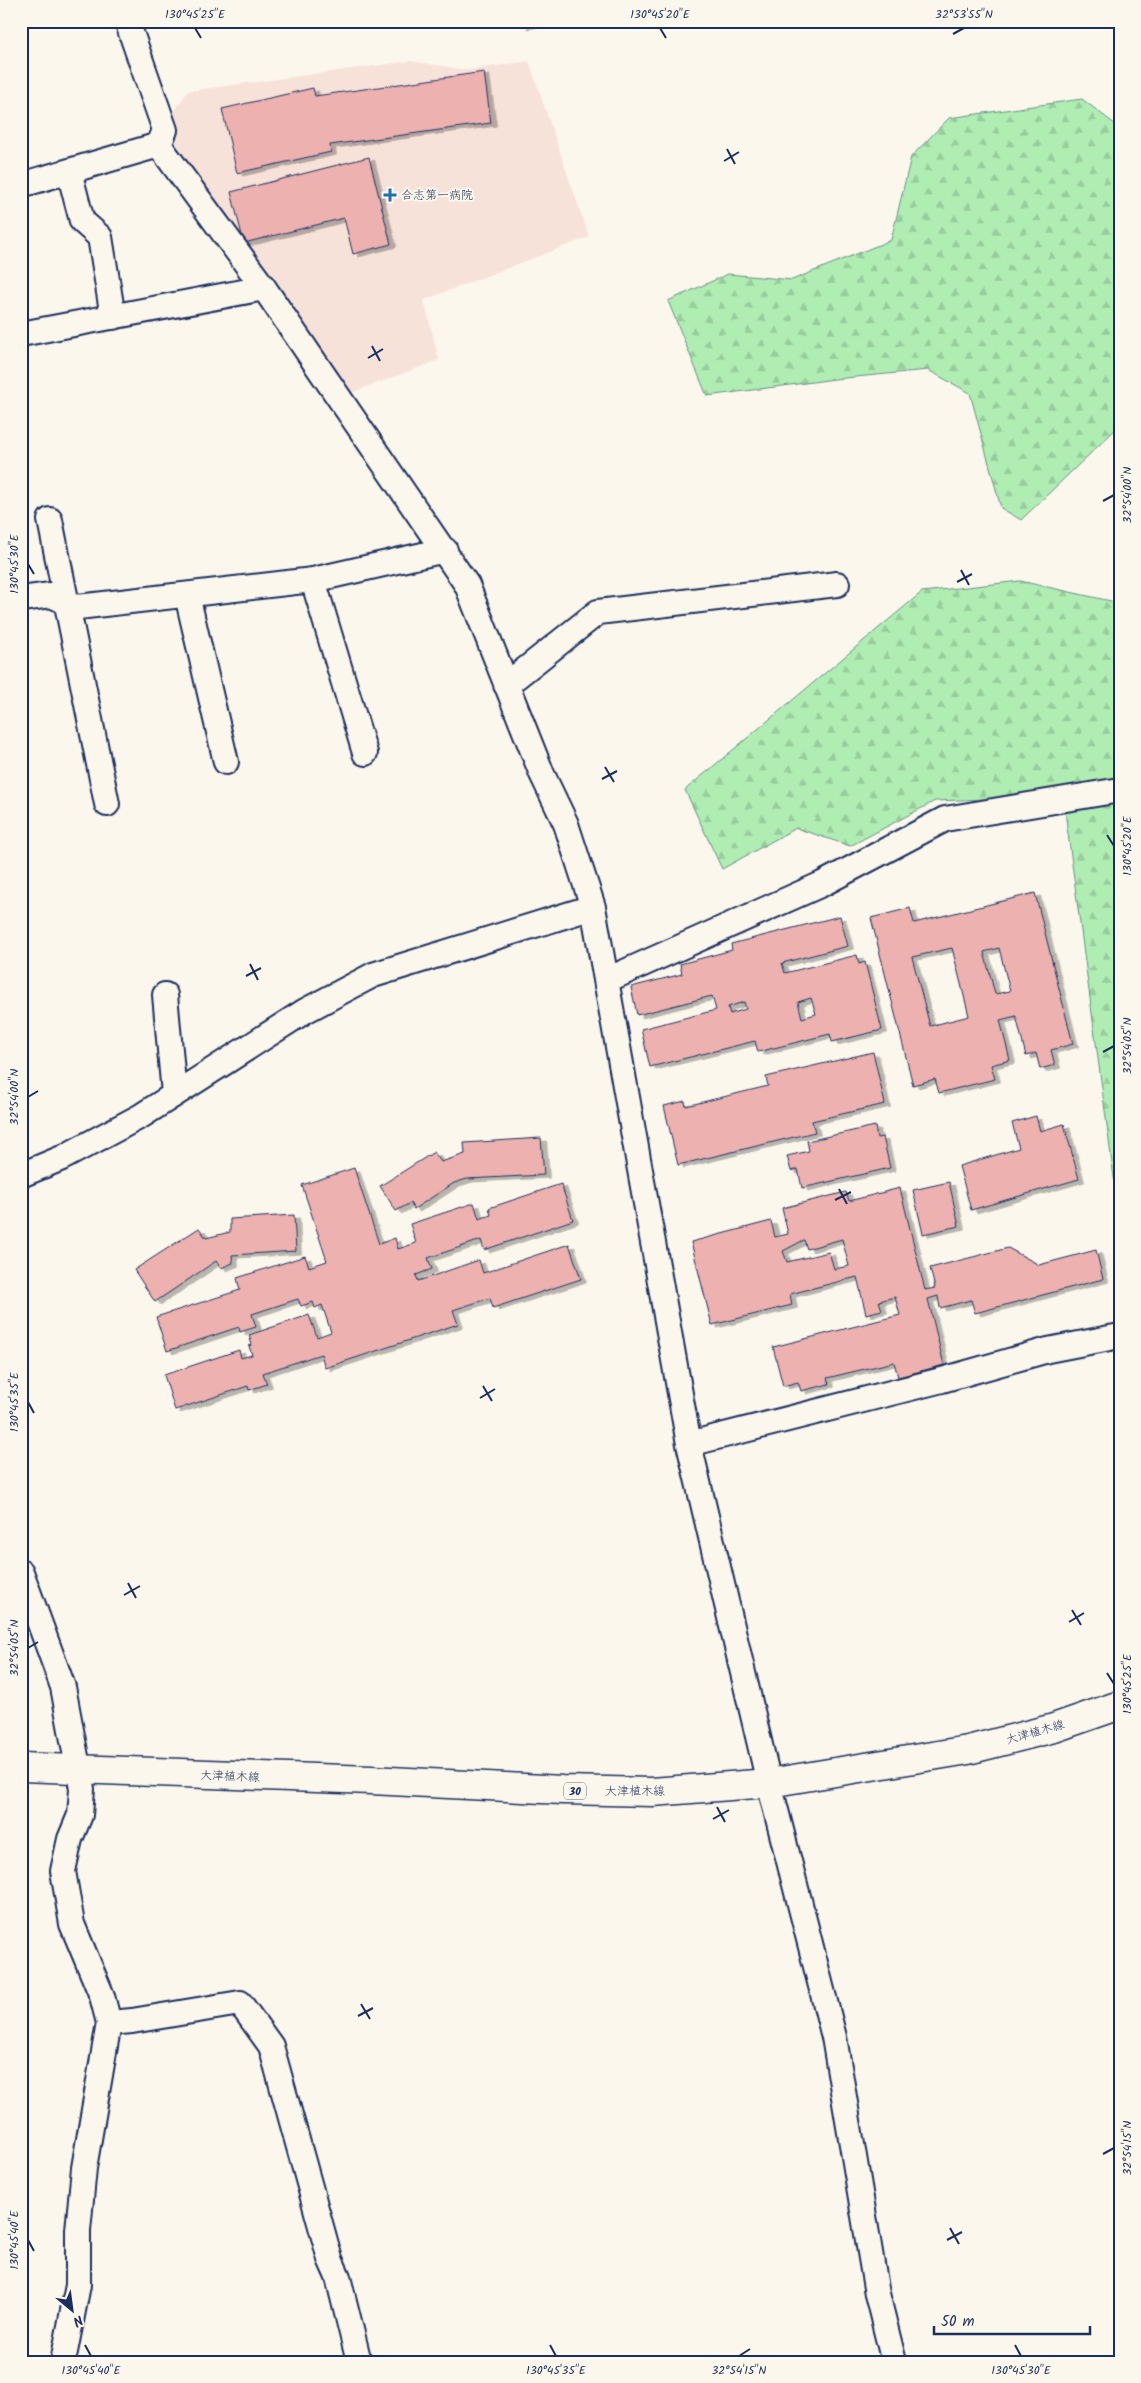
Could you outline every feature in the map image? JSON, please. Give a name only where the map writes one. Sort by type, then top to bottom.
[{"type":"main road","name":"大津植木線","points":[[21,1767],[79,1771],[652,1792],[769,1783],[968,1750],[1054,1728],[1120,1705]]},
{"type":"street","points":[[127,21],[165,130],[159,144]]},
{"type":"street","points":[[21,185],[159,144]]},
{"type":"street","points":[[159,144],[264,288],[445,550],[467,585],[542,774],[566,824],[593,907],[689,1444],[769,1783],[834,2037],[877,2294],[894,2362]]},
{"type":"street","points":[[69,171],[82,221],[100,237],[113,317]]},
{"type":"street","points":[[21,334],[264,288]]},
{"type":"street","points":[[50,520],[108,804]]},
{"type":"street","points":[[21,599],[51,596],[78,607],[187,595],[313,580],[445,550]]},
{"type":"street","points":[[313,580],[364,753]]},
{"type":"street","points":[[506,685],[598,612],[837,584]]},
{"type":"street","points":[[187,595],[226,762]]},
{"type":"street","points":[[607,980],[822,884],[945,819],[1120,790]]},
{"type":"street","points":[[21,1175],[70,1153],[140,1116],[305,1011],[373,975],[593,907]]},
{"type":"street","points":[[165,995],[174,1094]]},
{"type":"street","points":[[689,1444],[942,1380],[1048,1350],[1120,1336]]},
{"type":"street","points":[[21,1572],[64,1687],[82,1789],[80,1814],[70,1839],[64,1871],[72,1924],[102,1996],[108,2023],[104,2059],[84,2168],[78,2230],[78,2285],[63,2362]]},
{"type":"street","points":[[108,2023],[132,2021],[240,2003],[271,2046],[330,2259],[338,2277],[359,2362]]},
{"type":"shaded area","name":"合志第一病院","points":[[411,61],[467,70],[529,61],[589,237],[424,300],[439,360],[351,393],[269,285],[178,154],[172,115],[188,91]]},
{"type":"green space","points":[[1082,99],[1120,128],[1120,425],[1021,520],[1001,508],[970,393],[928,370],[835,379],[707,396],[668,301],[728,274],[792,280],[891,240],[911,157],[949,118]]},
{"type":"green space","points":[[1020,581],[1120,603],[1120,1223],[1063,796],[935,801],[850,846],[796,828],[722,869],[685,790],[922,592]]},
{"type":"building","points":[[522,21],[550,21],[522,26]]},
{"type":"building","points":[[484,72],[491,123],[330,145],[331,152],[237,173],[222,109],[313,88],[315,96]]},
{"type":"building","points":[[369,157],[391,244],[353,254],[344,218],[244,243],[231,192]]},
{"type":"building","points":[[1035,893],[1073,1044],[1051,1050],[1055,1065],[1040,1069],[1036,1053],[1026,1056],[1016,1016],[1000,1020],[1010,1060],[991,1065],[995,1079],[939,1093],[935,1079],[913,1085],[871,918],[910,908],[914,923]],"holes":[[[952,948],[969,1016],[930,1026],[912,957]],[[999,948],[1010,991],[995,994],[984,952]]]},
{"type":"building","points":[[840,916],[848,946],[782,963],[785,973],[857,955],[859,964],[865,962],[882,1030],[832,1042],[830,1034],[758,1052],[755,1041],[650,1067],[641,1029],[716,1010],[712,996],[637,1015],[631,987],[682,974],[680,964],[732,950],[731,944]],"holes":[[[811,998],[816,1014],[802,1018],[798,1002]],[[744,1002],[746,1009],[730,1014],[728,1007]]]},
{"type":"building","points":[[873,1052],[885,1104],[812,1121],[815,1132],[678,1165],[664,1106],[685,1101],[686,1106],[768,1086],[766,1077]]},
{"type":"building","points":[[1036,1116],[1040,1131],[1064,1124],[1079,1179],[971,1210],[959,1166],[1019,1148],[1012,1123]]},
{"type":"building","points":[[875,1126],[877,1138],[883,1137],[890,1168],[802,1188],[798,1169],[791,1171],[787,1156],[809,1151],[807,1141]]},
{"type":"building","points":[[541,1138],[544,1175],[467,1179],[454,1183],[414,1209],[410,1203],[396,1211],[380,1186],[434,1152],[441,1162],[465,1154],[464,1143]]},
{"type":"building","points":[[354,1168],[379,1244],[395,1238],[398,1249],[416,1243],[410,1224],[474,1203],[479,1219],[491,1215],[489,1208],[561,1184],[573,1220],[484,1250],[481,1240],[428,1258],[432,1269],[416,1275],[418,1281],[479,1260],[483,1273],[569,1244],[581,1279],[493,1308],[490,1298],[453,1310],[458,1324],[325,1368],[321,1354],[263,1373],[267,1384],[249,1390],[248,1386],[175,1410],[164,1375],[239,1350],[241,1358],[252,1355],[249,1346],[252,1345],[249,1335],[309,1315],[317,1337],[331,1332],[322,1305],[315,1308],[313,1302],[301,1306],[298,1299],[252,1314],[256,1327],[240,1332],[239,1327],[167,1351],[156,1317],[240,1290],[237,1278],[305,1256],[309,1267],[327,1261],[302,1185]]},
{"type":"building","points":[[949,1182],[959,1226],[923,1234],[913,1190]]},
{"type":"building","points":[[900,1188],[925,1290],[935,1288],[930,1268],[1008,1248],[1039,1265],[1096,1250],[1103,1279],[975,1313],[971,1300],[940,1308],[938,1296],[928,1299],[944,1365],[898,1377],[894,1362],[827,1378],[829,1384],[801,1391],[798,1382],[783,1386],[773,1347],[900,1315],[895,1297],[879,1301],[882,1310],[866,1314],[857,1277],[790,1294],[792,1305],[712,1325],[691,1242],[771,1221],[775,1237],[788,1234],[782,1208],[846,1192],[849,1201]],"holes":[[[842,1239],[849,1266],[834,1269],[829,1252],[787,1262],[783,1251],[804,1240],[807,1249]]]},
{"type":"building","points":[[294,1215],[296,1251],[232,1255],[233,1263],[221,1268],[216,1261],[155,1302],[134,1270],[199,1228],[206,1238],[230,1232],[230,1219]]},
{"type":"place","name":"合志第一病院","points":[[390,195]]}]
